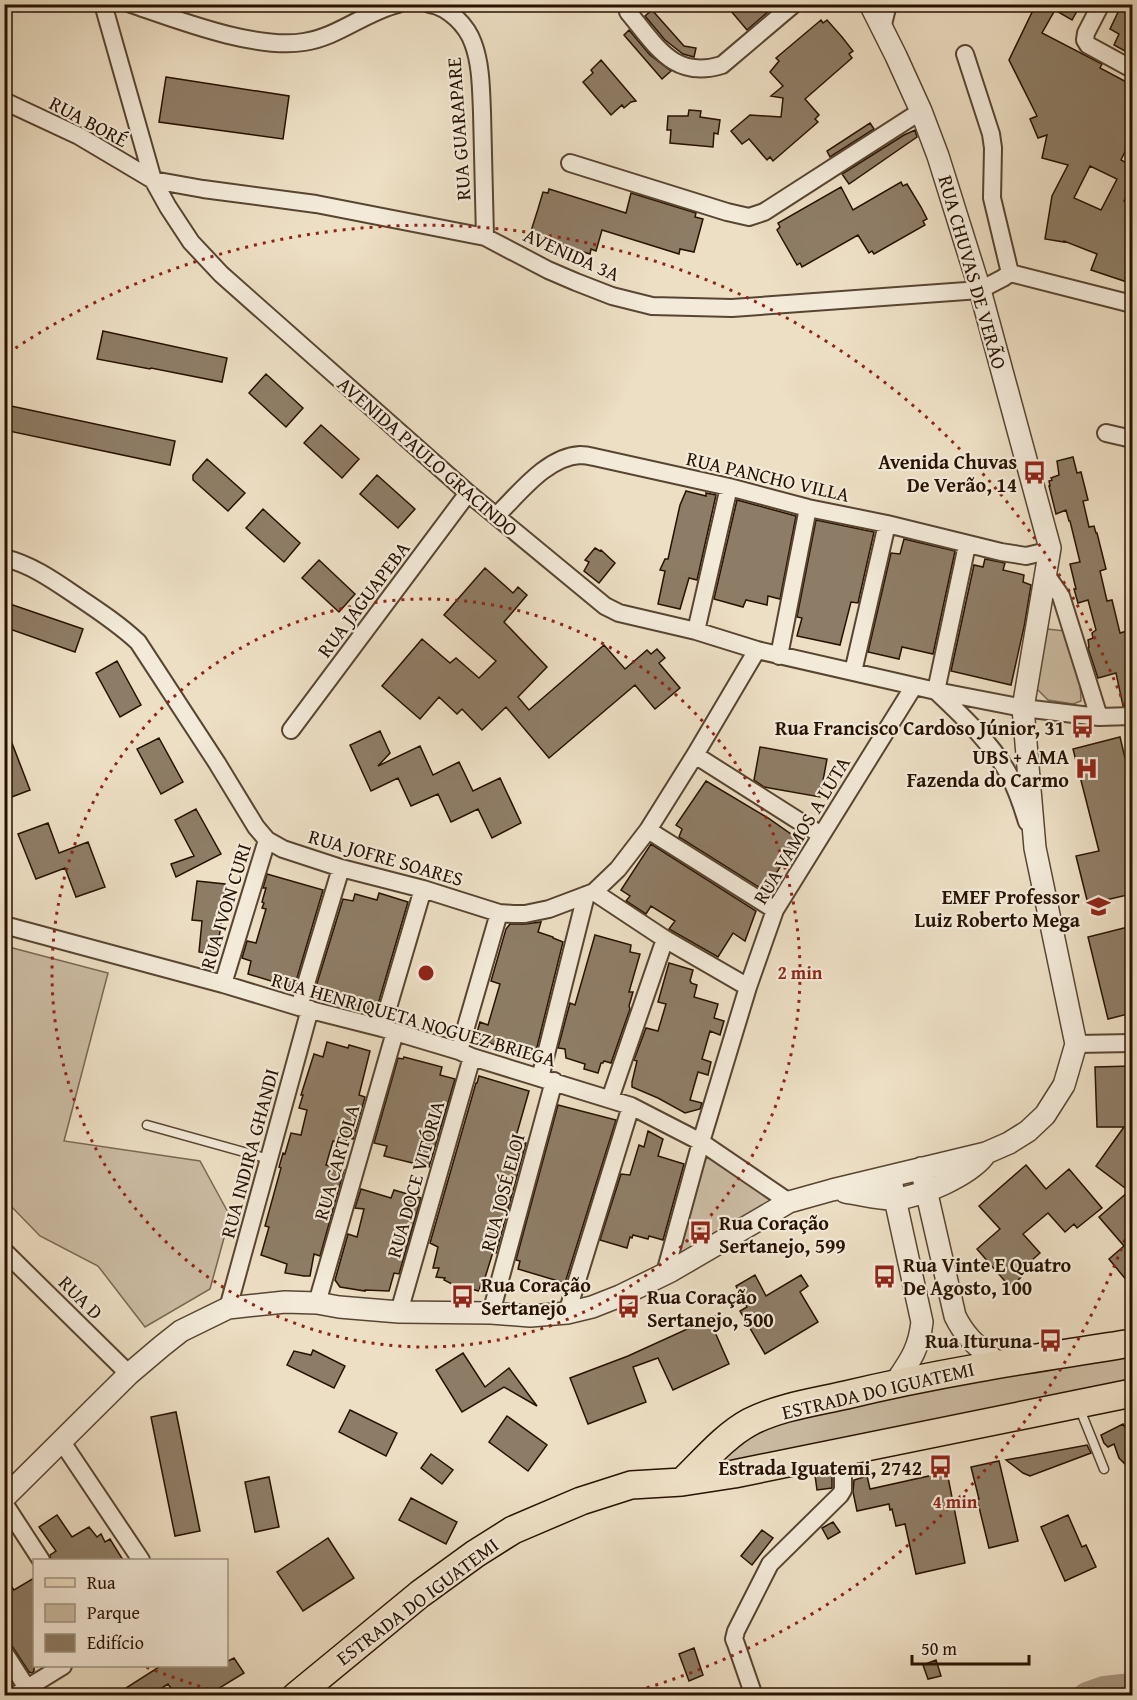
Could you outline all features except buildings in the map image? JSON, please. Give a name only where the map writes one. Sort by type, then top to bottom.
[{"type":"main road","name":"ESTRADA DO IGUATEMI","points":[[682,1482],[726,1439],[749,1423],[772,1413],[896,1383],[998,1363],[1132,1343]]},
{"type":"main road","name":"ESTRADA DO IGUATEMI","points":[[296,1695],[420,1594],[476,1554],[513,1530],[581,1501],[631,1485],[682,1482],[734,1474],[1132,1393]]},
{"type":"main road","points":[[726,1439],[723,1458],[734,1474]]},
{"type":"street","name":"AVENIDA PAULO GRACINDO","points":[[103,4],[153,180],[191,242],[221,274],[468,493],[604,606],[619,613],[696,631],[778,656],[936,691],[1023,708],[1099,717],[1132,716]]},
{"type":"street","points":[[131,4],[247,40],[280,43],[304,42],[323,37],[383,8],[398,4]]},
{"type":"street","name":"RUA GUARAPARE","points":[[430,4],[455,17],[465,28],[473,42],[478,62],[485,237]]},
{"type":"street","points":[[628,12],[667,57],[681,66],[700,69],[722,65],[794,4]]},
{"type":"street","name":"RUA CHUVAS DE VERÃO","points":[[870,4],[921,111],[938,156],[980,290],[1050,548]]},
{"type":"street","points":[[882,28],[888,4]]},
{"type":"street","points":[[1101,4],[1086,33],[1085,40],[1088,45],[1132,69]]},
{"type":"street","points":[[966,54],[991,134],[992,198],[1010,273]]},
{"type":"street","name":"RUA BORÉ","points":[[4,101],[79,136],[153,180]]},
{"type":"street","points":[[570,163],[749,217],[764,212],[921,111]]},
{"type":"street","name":"AVENIDA 3A","points":[[153,180],[316,204],[485,237],[576,282],[612,296],[652,306],[732,308],[980,290]]},
{"type":"street","points":[[980,290],[1010,273],[1132,304]]},
{"type":"street","points":[[1106,433],[1132,439]]},
{"type":"street","name":"RUA PANCHO VILLA","points":[[496,516],[549,466],[579,455],[729,487],[808,508],[887,524],[1001,552],[1026,556],[1050,548]]},
{"type":"street","points":[[696,631],[729,487]]},
{"type":"street","name":"RUA JAGUAPEBA","points":[[291,730],[468,493]]},
{"type":"street","points":[[778,656],[808,508]]},
{"type":"street","points":[[853,672],[887,524]]},
{"type":"street","points":[[40,1559],[4,1501],[129,1374],[181,1331],[228,1308],[285,1302],[317,1303],[399,1312],[491,1313],[530,1316],[567,1313],[620,1296],[789,1202],[986,1153],[1009,1143],[1028,1131],[1045,1116],[1064,1085],[1076,1044],[1035,848],[1021,804],[1007,771],[972,727],[936,691],[967,545]]},
{"type":"street","points":[[1035,848],[1023,708],[1050,548]]},
{"type":"street","name":"RUA JOFRE SOARES","points":[[4,558],[38,572],[62,587],[117,624],[138,642],[256,827],[267,840],[283,849],[341,868],[423,889],[500,913],[513,914],[549,909],[590,894],[618,869],[648,830],[757,650]]},
{"type":"street","points":[[1046,573],[1061,596],[1099,717]]},
{"type":"street","name":"RUA VAMOS A LUTA","points":[[665,1273],[701,1142],[748,987],[775,910],[914,686]]},
{"type":"street","points":[[695,755],[821,835]]},
{"type":"street","points":[[648,830],[775,910]]},
{"type":"street","name":"RUA IVON CURI","points":[[223,984],[267,840]]},
{"type":"street","name":"RUA INDIRA GHANDI","points":[[228,1308],[269,1159],[341,868]]},
{"type":"street","name":"RUA CARTOLA","points":[[317,1303],[389,1030],[423,889]]},
{"type":"street","points":[[590,894],[748,987]]},
{"type":"street","name":"RUA JOSÉ ELOI","points":[[491,1313],[590,894]]},
{"type":"street","name":"RUA DOCE VITÓRIA","points":[[399,1312],[500,913]]},
{"type":"street","name":"RUA HENRIQUETA NOGUEZ BRIEGA","points":[[4,925],[389,1030],[631,1106],[701,1142],[789,1202]]},
{"type":"street","points":[[610,1099],[665,939]]},
{"type":"street","points":[[1076,1044],[1132,1043]]},
{"type":"street","points":[[567,1313],[631,1106]]},
{"type":"street","points":[[832,1190],[895,1199],[926,1192],[971,1169],[986,1153]]},
{"type":"street","points":[[921,1168],[955,1316],[963,1332],[998,1363]]},
{"type":"street","points":[[890,1176],[922,1322],[920,1340],[914,1355],[896,1383]]},
{"type":"street","name":"RUA D","points":[[4,1251],[129,1374]]},
{"type":"street","points":[[922,1322],[933,1328],[944,1327],[955,1316]]},
{"type":"street","points":[[62,1442],[140,1559]]},
{"type":"street","points":[[754,1695],[734,1639],[736,1630],[770,1564],[840,1495],[843,1490],[843,1452]]},
{"type":"street","points":[[4,1652],[21,1691],[60,1667]]},
{"type":"lane","points":[[147,1125],[269,1159]]},
{"type":"lane","points":[[1078,1404],[1104,1469]]},
{"type":"green space","points":[[1047,629],[1065,631],[1078,674],[1081,701],[1073,704],[1048,700],[1037,689],[1038,664]]},
{"type":"green space","points":[[5,946],[108,973],[64,1141],[200,1161],[230,1216],[210,1289],[145,1327],[98,1266],[40,1236],[5,1200]]},
{"type":"green space","points":[[701,1144],[786,1203],[668,1271]]},
{"type":"green space","points":[[1132,1343],[1132,1393],[726,1463],[723,1458],[749,1423]]},
{"type":"waterway","points":[[1087,1696],[1104,1690],[1132,1687]]},
{"type":"place","name":"Avenida Chuvas De Verão, 14","points":[[1035,473]]},
{"type":"place","name":"Rua Francisco Cardoso Júnior, 31","points":[[1083,727]]},
{"type":"place","name":"UBS + AMA Fazenda do Carmo","points":[[1087,768]]},
{"type":"place","name":"EMEF Professor Luiz Roberto Mega","points":[[1098,907]]},
{"type":"place","name":"Rua Coração Sertanejo, 599","points":[[701,1233]]},
{"type":"place","name":"Rua Vinte E Quatro De Agosto, 100","points":[[885,1276]]},
{"type":"place","name":"Rua Coração Sertanejo","points":[[463,1296]]},
{"type":"place","name":"Rua Coração Sertanejo, 500","points":[[629,1307]]},
{"type":"place","name":"Rua Ituruna","points":[[1050,1340]]},
{"type":"place","name":"Estrada Iguatemi, 2742","points":[[940,1467]]}]
